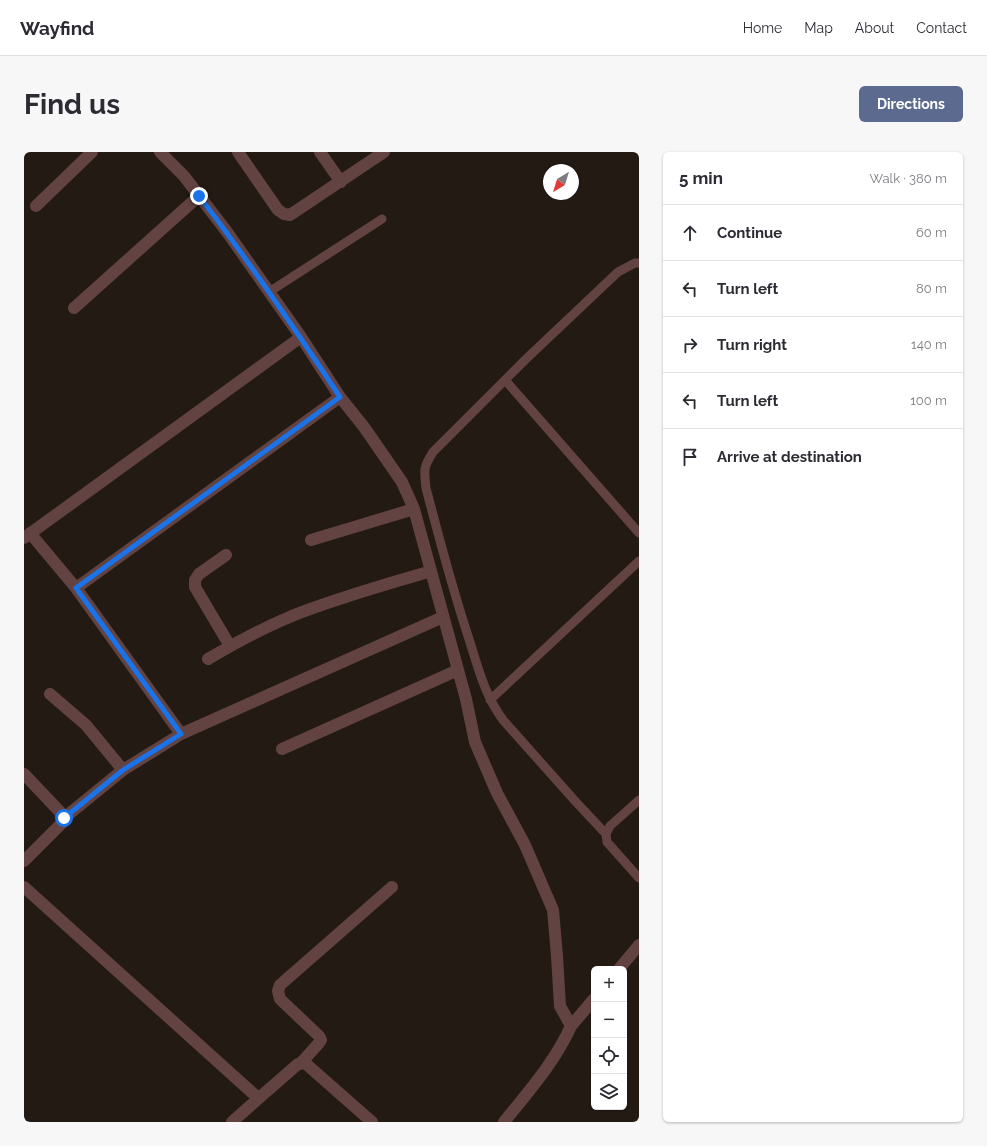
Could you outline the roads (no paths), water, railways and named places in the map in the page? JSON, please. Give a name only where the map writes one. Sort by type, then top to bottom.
[{"type":"street","points":[[36,206],[92,152]]},
{"type":"street","points":[[160,152],[184,176],[227,232],[301,337],[340,397],[364,427],[402,482],[414,509],[466,699],[475,742],[497,793],[526,845],[553,910],[560,1006],[571,1026]]},
{"type":"street","points":[[238,152],[278,210],[284,214],[290,215],[384,152]]},
{"type":"street","points":[[320,152],[341,182]]},
{"type":"street","points":[[74,308],[199,196]]},
{"type":"street","points":[[181,734],[76,588],[27,536],[301,337]]},
{"type":"street","points":[[76,588],[340,397]]},
{"type":"street","points":[[311,540],[414,509]]},
{"type":"street","points":[[226,556],[199,574],[195,580],[195,587],[230,646]]},
{"type":"street","points":[[208,659],[257,631],[292,616],[318,606],[431,571]]},
{"type":"street","points":[[24,861],[63,822],[64,818],[123,770],[181,734],[443,616]]},
{"type":"street","points":[[282,749],[458,670]]},
{"type":"street","points":[[50,694],[86,725],[123,770]]},
{"type":"street","points":[[24,774],[63,815],[64,818]]},
{"type":"street","points":[[24,887],[259,1098]]},
{"type":"street","points":[[232,1122],[301,1063],[321,1040],[319,1036],[280,999],[278,991],[280,985],[392,887]]},
{"type":"street","points":[[622,966],[639,945]]},
{"type":"street","points":[[504,1122],[564,1042],[571,1026],[591,1002]]},
{"type":"street","points":[[301,1063],[305,1063],[372,1122]]},
{"type":"lane","points":[[269,292],[382,219]]},
{"type":"lane","points":[[606,834],[503,720],[490,700],[485,689],[453,589],[426,488],[424,471],[433,452],[505,380],[618,272],[635,262],[639,263]]},
{"type":"lane","points":[[505,380],[639,533]]},
{"type":"lane","points":[[490,700],[639,561]]},
{"type":"lane","points":[[639,800],[610,826],[606,834],[607,842],[639,878]]}]
